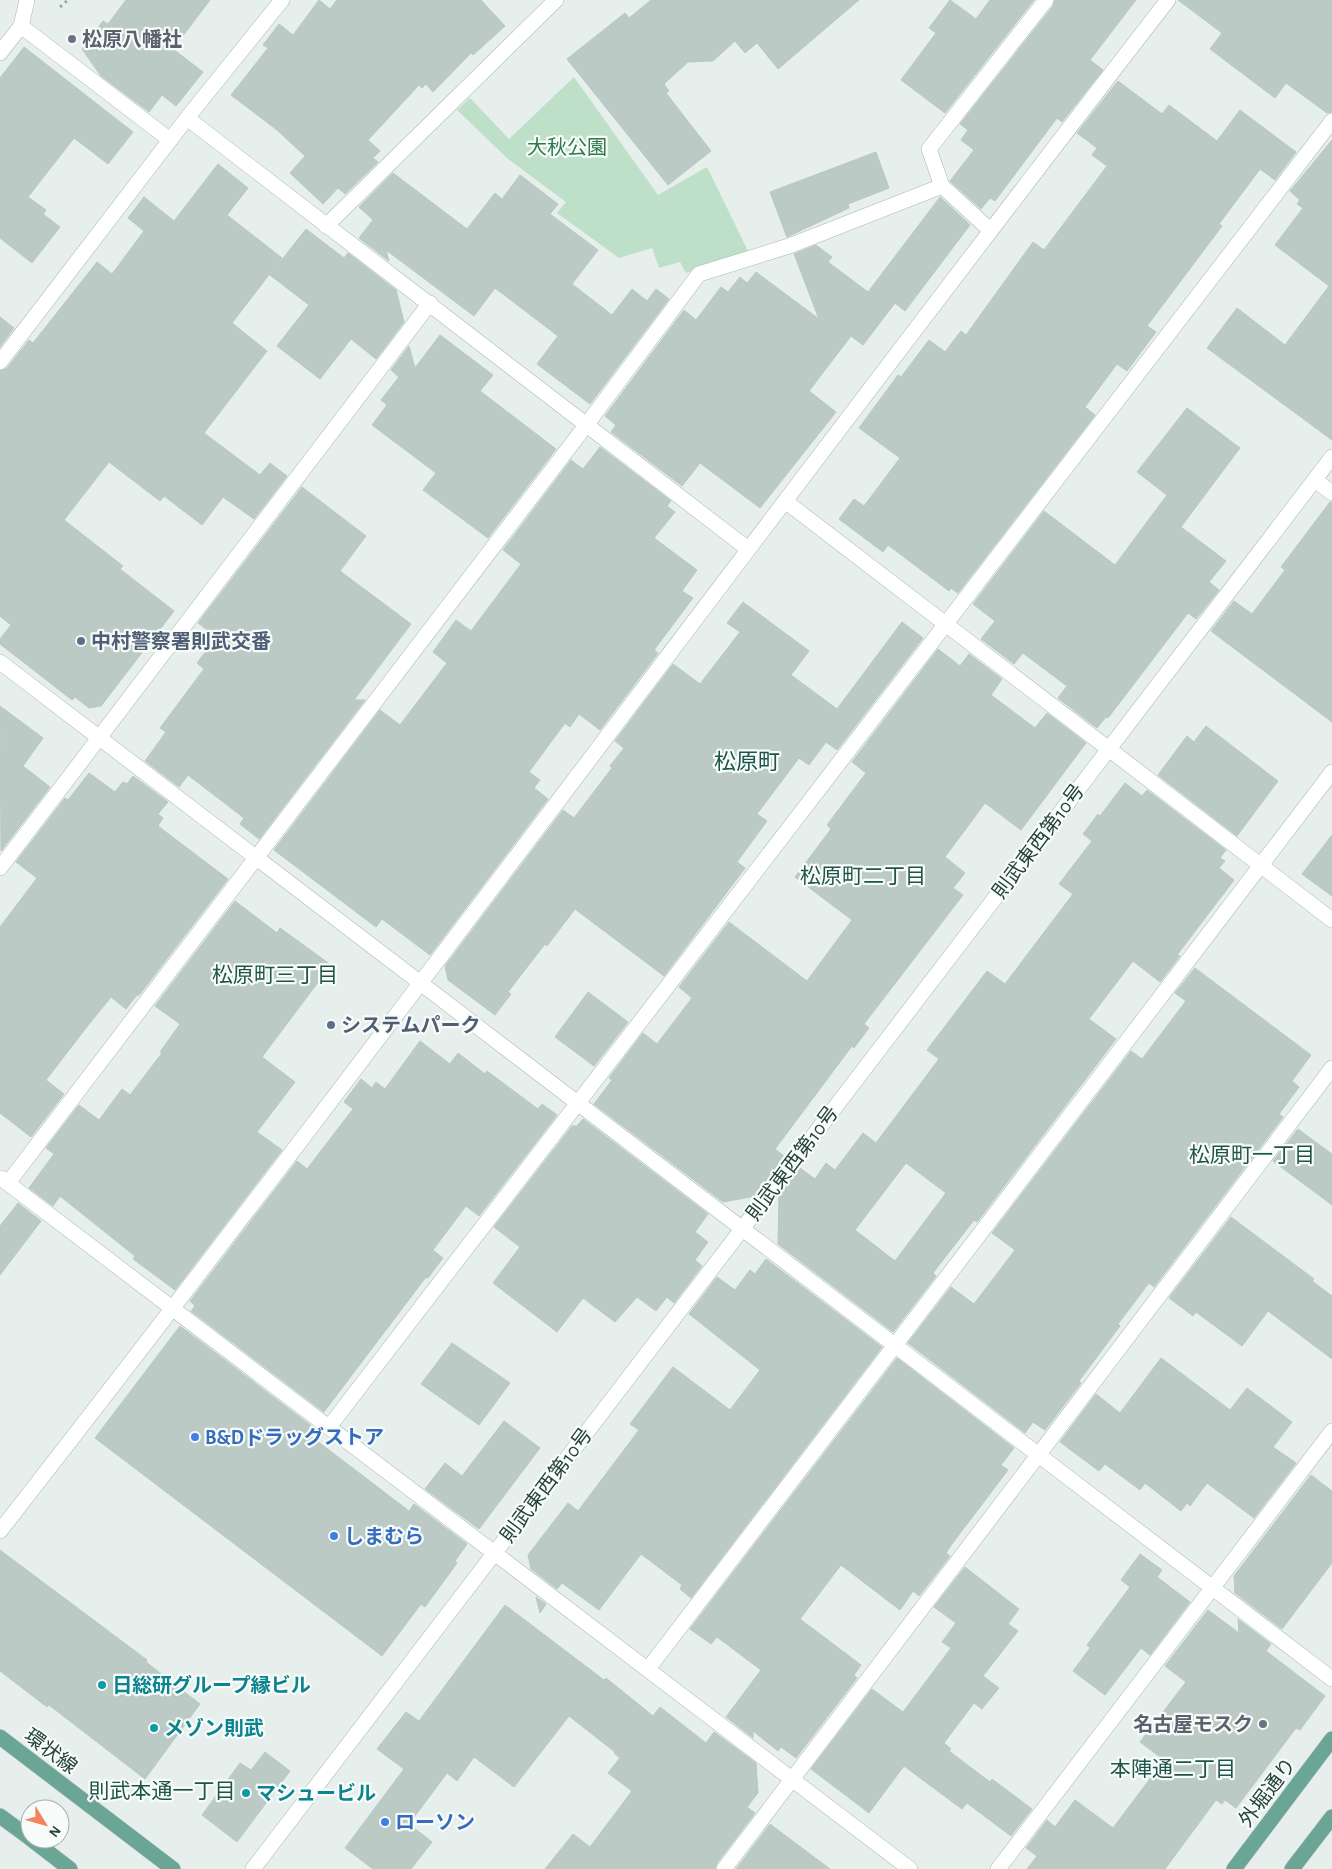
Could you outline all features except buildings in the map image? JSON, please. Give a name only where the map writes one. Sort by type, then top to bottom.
[{"type":"main road","name":"環状線","points":[[0,1737],[173,1869]]},
{"type":"main road","name":"外堀通り","points":[[1234,1869],[1332,1739]]},
{"type":"main road","points":[[0,1816],[20,1831]]},
{"type":"main road","points":[[1292,1869],[1332,1817]]},
{"type":"main road","points":[[43,1849],[70,1869]]},
{"type":"street","points":[[0,53],[22,26],[26,0]]},
{"type":"street","points":[[0,362],[186,118],[282,0]]},
{"type":"street","points":[[326,226],[556,0]]},
{"type":"street","points":[[990,230],[942,186],[929,149],[1046,0]]},
{"type":"street","points":[[0,1531],[173,1308],[990,230],[1168,0]]},
{"type":"street","points":[[22,26],[170,140]]},
{"type":"street","points":[[186,118],[430,303],[748,549]]},
{"type":"street","points":[[329,1427],[944,623],[1332,121]]},
{"type":"street","points":[[910,1869],[4,1180],[257,857],[699,274],[790,246],[942,186]]},
{"type":"street","points":[[0,868],[430,303]]},
{"type":"street","name":"則武東西第10号","points":[[253,1869],[1332,457]]},
{"type":"street","points":[[1315,480],[1332,492]]},
{"type":"street","points":[[785,501],[1332,920]]},
{"type":"street","points":[[0,662],[1332,1679]]},
{"type":"street","points":[[648,1669],[1332,772]]},
{"type":"street","points":[[724,1869],[1332,1068]]},
{"type":"street","points":[[998,1869],[1332,1431]]},
{"type":"path","points":[[60,7],[68,0]]},
{"type":"green space","name":"大秋公園","points":[[574,77],[658,195],[707,167],[748,251],[686,273],[680,262],[659,268],[652,248],[619,258],[557,213],[566,202],[508,159],[457,110],[470,98],[509,139]]},
{"type":"place","name":"松原八幡社","points":[[72,39]]},
{"type":"place","name":"中村警察署則武交番","points":[[81,641]]},
{"type":"place","name":"システムパーク","points":[[331,1025]]},
{"type":"place","name":"B&Dドラッグストア","points":[[195,1437]]},
{"type":"place","name":"しまむら","points":[[334,1536]]},
{"type":"place","name":"日総研グループ縁ビル","points":[[102,1685]]},
{"type":"place","name":"名古屋モスク","points":[[1263,1724]]},
{"type":"place","name":"メゾン則武","points":[[154,1728]]},
{"type":"place","name":"マシュービル","points":[[246,1793]]},
{"type":"place","name":"ローソン","points":[[385,1822]]},
{"type":"district","name":"松原町","points":[[747,761]]},
{"type":"district","name":"松原町二丁目","points":[[863,876]]},
{"type":"district","name":"松原町三丁目","points":[[275,975]]},
{"type":"district","name":"松原町一丁目","points":[[1252,1155]]},
{"type":"district","name":"本陣通二丁目","points":[[1173,1769]]},
{"type":"district","name":"則武本通一丁目","points":[[162,1791]]}]
